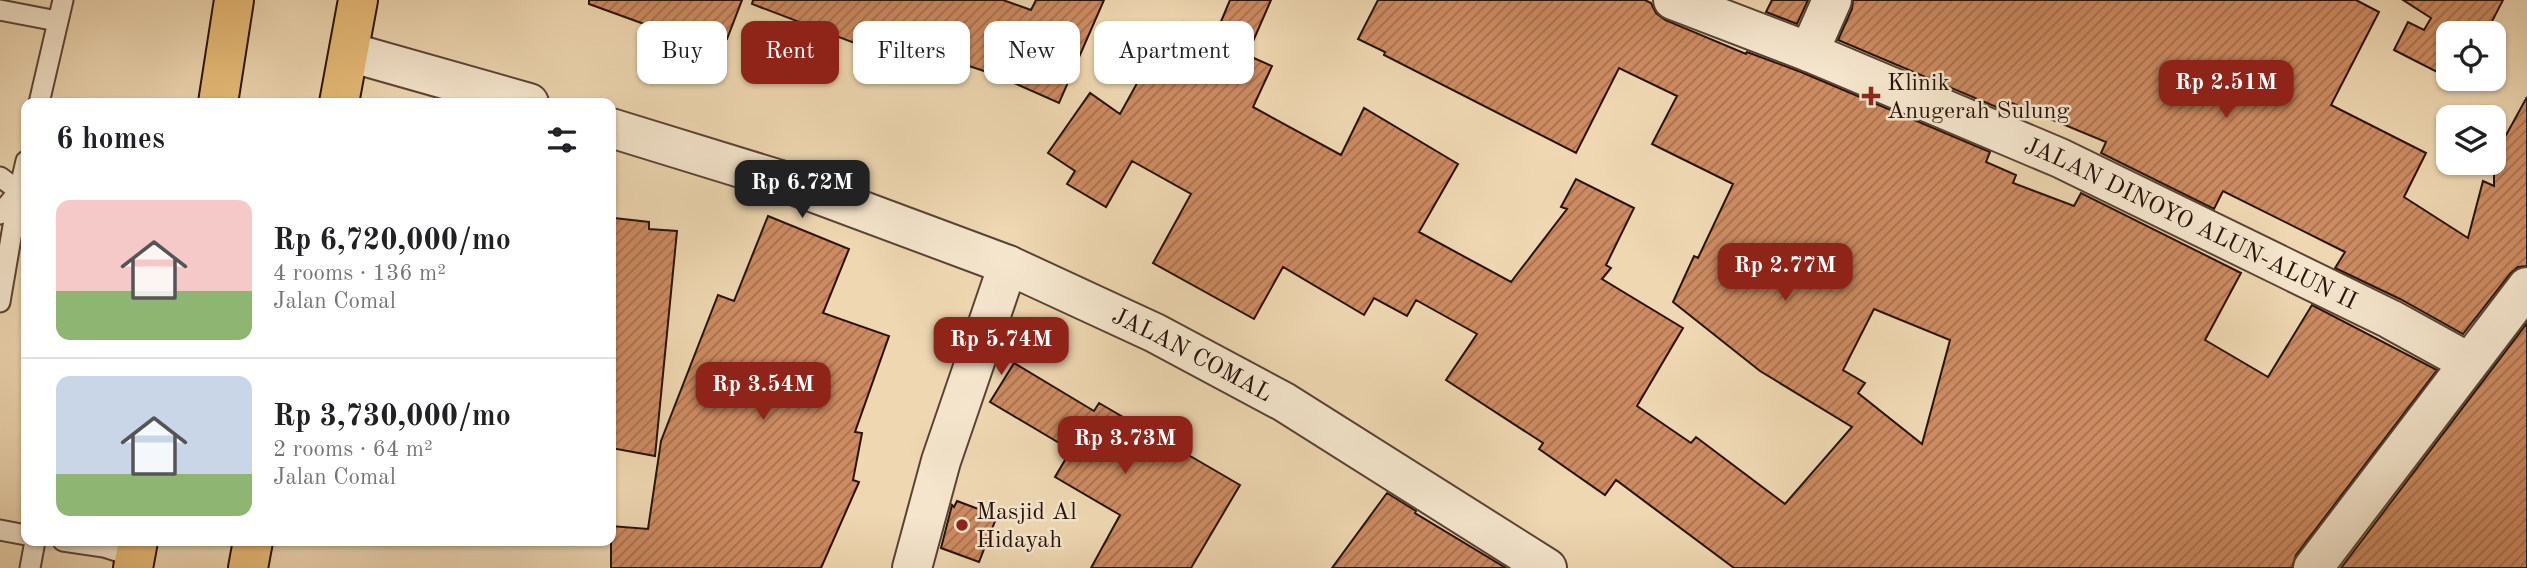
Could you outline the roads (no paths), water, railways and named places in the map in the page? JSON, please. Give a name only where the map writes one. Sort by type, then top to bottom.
[{"type":"main road","points":[[219,98],[234,0]]},
{"type":"main road","points":[[340,98],[358,0]]},
{"type":"main road","points":[[248,568],[252,546]]},
{"type":"street","name":"JALAN DINOYO ALUN-ALUN II","points":[[1673,0],[1810,52],[2060,158],[2390,318],[2468,362]]},
{"type":"street","points":[[1810,52],[1832,0]]},
{"type":"street","points":[[349,52],[511,98]]},
{"type":"street","name":"JALAN COMAL","points":[[616,130],[777,179],[1008,265],[1155,333],[1284,402],[1547,568]]},
{"type":"street","points":[[912,568],[941,461],[1008,265]]},
{"type":"street","points":[[2313,568],[2527,287]]},
{"type":"lane","points":[[40,98],[63,0]]},
{"type":"lane","points":[[0,9],[57,21]]},
{"type":"lane","points":[[0,177],[21,191]]},
{"type":"lane","points":[[0,214],[21,194]]},
{"type":"lane","points":[[0,302],[21,202]]},
{"type":"lane","points":[[0,530],[21,533]]},
{"type":"lane","points":[[30,568],[33,546]]},
{"type":"lane","points":[[97,546],[135,555]]},
{"type":"place","name":"Klinik Anugerah Sulung","points":[[1871,96]]},
{"type":"place","name":"Masjid Al Hidayah","points":[[962,525]]}]
